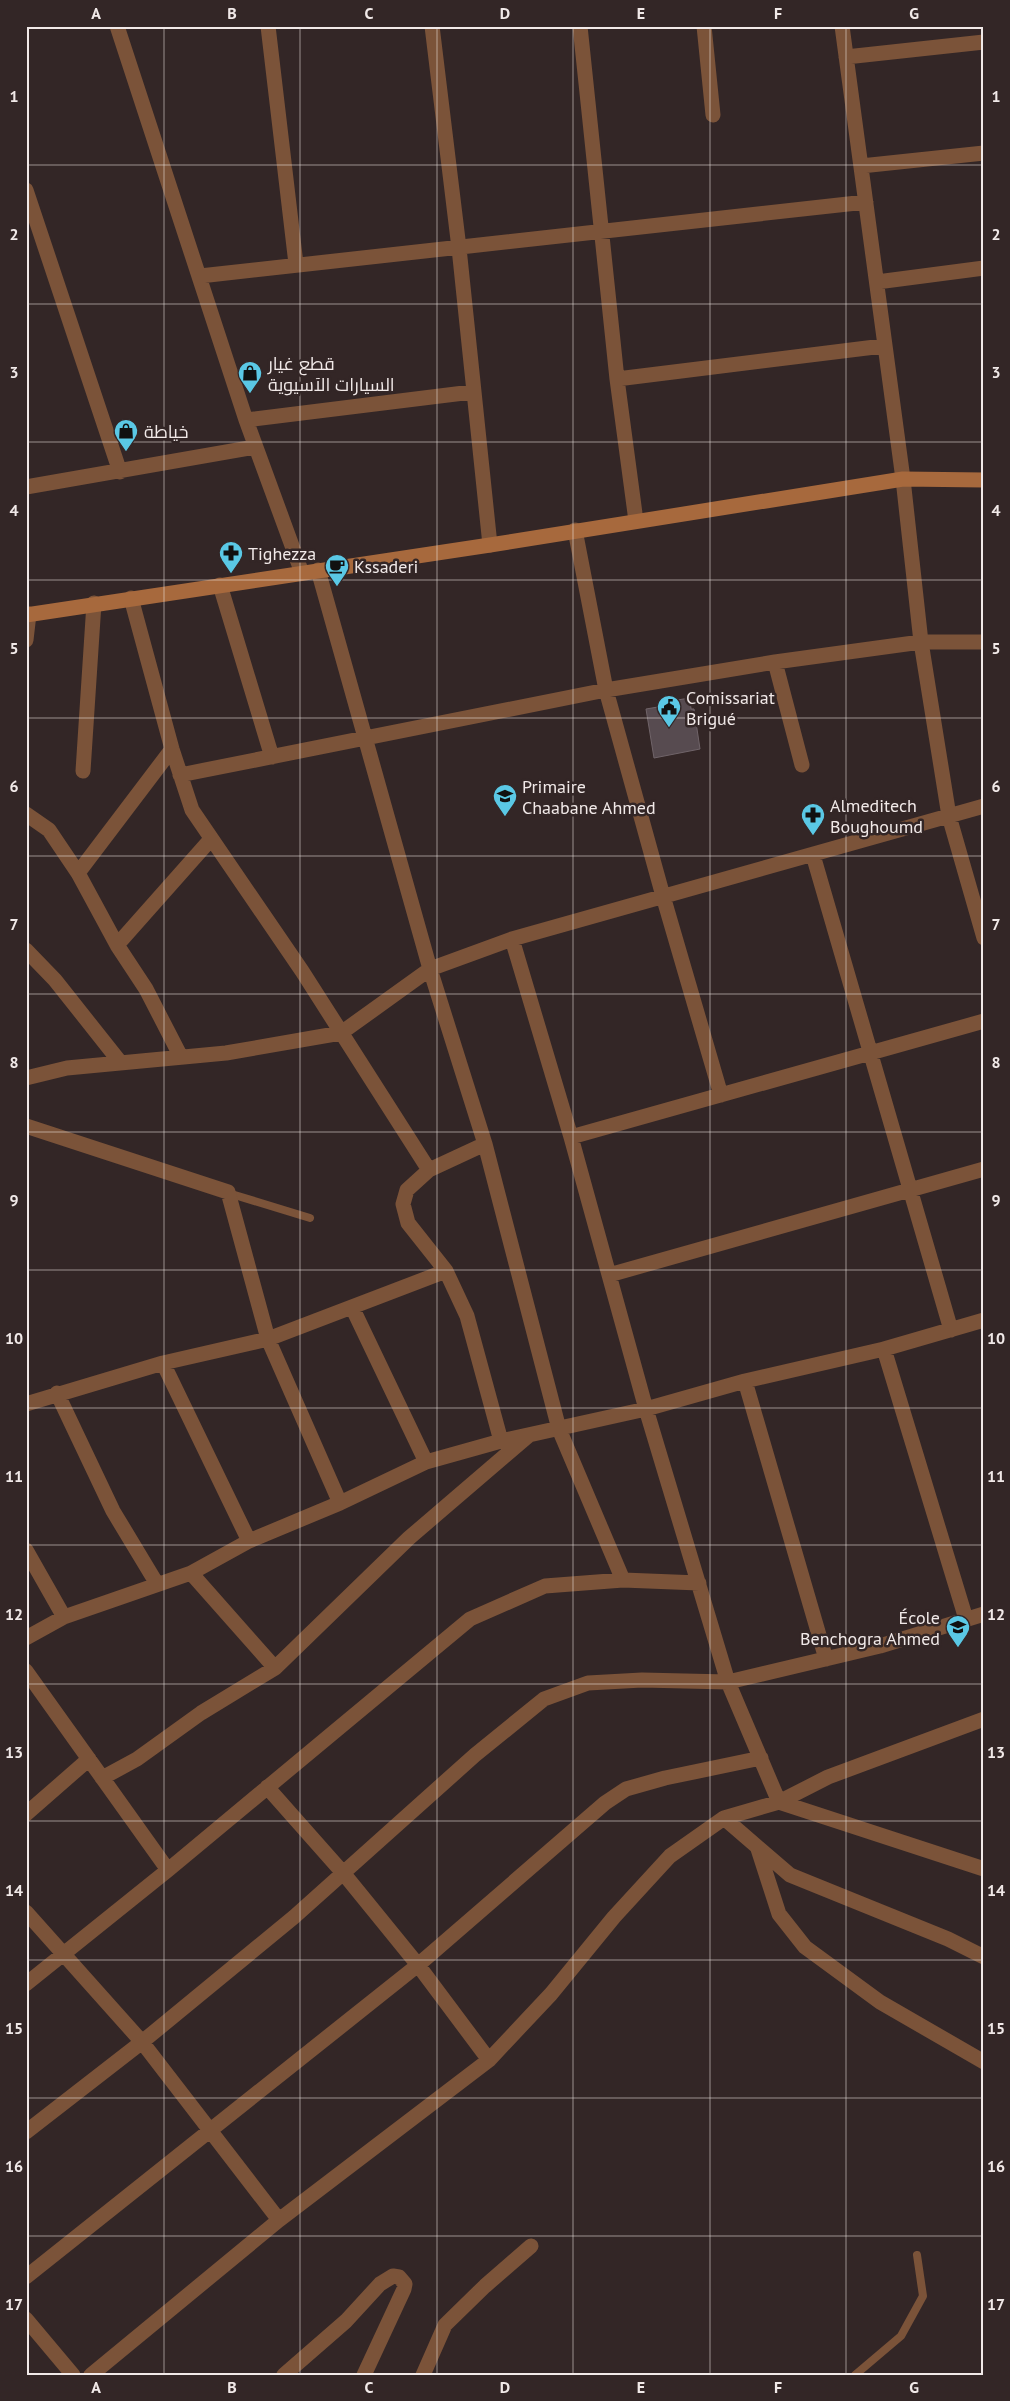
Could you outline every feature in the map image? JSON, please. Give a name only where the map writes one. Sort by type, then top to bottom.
[{"type":"street","points":[[117,26],[246,420],[302,573]]},
{"type":"street","points":[[268,26],[296,264]]},
{"type":"street","points":[[432,26],[459,248],[472,392],[490,545]]},
{"type":"street","points":[[580,26],[617,379],[636,521]]},
{"type":"street","points":[[704,26],[713,115]]},
{"type":"street","points":[[842,26],[877,282],[921,642],[949,816],[984,938]]},
{"type":"street","points":[[846,57],[984,42]]},
{"type":"street","points":[[861,166],[984,153]]},
{"type":"street","points":[[26,190],[33,231],[120,472]]},
{"type":"street","points":[[200,276],[296,264],[602,233],[866,202]]},
{"type":"street","points":[[877,282],[984,268]]},
{"type":"street","points":[[617,379],[884,346]]},
{"type":"street","points":[[246,420],[472,392]]},
{"type":"street","points":[[26,487],[256,447]]},
{"type":"street","points":[[26,640],[28,614],[490,545],[902,479],[984,480]]},
{"type":"street","points":[[575,530],[606,690],[663,896],[722,1095]]},
{"type":"street","points":[[318,570],[430,969],[485,1144],[559,1429],[623,1580]]},
{"type":"street","points":[[220,586],[272,757]]},
{"type":"street","points":[[131,598],[172,749],[192,810],[341,1033],[428,1170]]},
{"type":"street","points":[[83,770],[94,603]]},
{"type":"street","points":[[180,775],[606,690],[775,662],[921,642],[984,642]]},
{"type":"street","points":[[775,662],[802,765]]},
{"type":"street","points":[[78,873],[172,749]]},
{"type":"street","points":[[26,1078],[67,1068],[226,1052],[341,1033],[430,969],[512,939],[984,806]]},
{"type":"street","points":[[26,814],[49,830],[78,873],[117,945],[146,989],[181,1057]]},
{"type":"street","points":[[117,945],[210,839]]},
{"type":"street","points":[[813,855],[951,1330]]},
{"type":"street","points":[[512,939],[571,1137],[646,1409],[728,1682],[779,1802],[963,1864],[984,1869]]},
{"type":"street","points":[[26,950],[56,980],[120,1062]]},
{"type":"street","points":[[571,1137],[984,1021]]},
{"type":"street","points":[[26,1126],[228,1192],[268,1339],[340,1503]]},
{"type":"street","points":[[485,1144],[428,1170],[406,1190],[402,1204],[408,1223],[446,1271],[467,1316],[501,1442]]},
{"type":"street","points":[[609,1275],[984,1169]]},
{"type":"street","points":[[27,1403],[163,1363],[268,1339],[446,1271]]},
{"type":"street","points":[[352,1307],[426,1462]]},
{"type":"street","points":[[26,1638],[64,1617],[191,1573],[249,1540],[340,1503],[426,1462],[501,1442],[646,1409],[745,1381],[884,1349],[984,1320]]},
{"type":"street","points":[[884,1349],[966,1619]]},
{"type":"street","points":[[163,1363],[249,1540]]},
{"type":"street","points":[[745,1381],[826,1659]]},
{"type":"street","points":[[57,1394],[113,1511],[157,1584]]},
{"type":"street","points":[[102,1778],[137,1759],[201,1714],[275,1668],[409,1538],[529,1436]]},
{"type":"street","points":[[26,1550],[64,1617]]},
{"type":"street","points":[[191,1573],[275,1668]]},
{"type":"street","points":[[26,1984],[168,1870],[470,1619],[545,1586],[623,1580],[699,1583]]},
{"type":"street","points":[[26,2132],[142,2042],[344,1874],[475,1755],[544,1699],[588,1683],[642,1680],[728,1682],[826,1659],[984,1614]]},
{"type":"street","points":[[26,1671],[168,1870]]},
{"type":"street","points":[[91,2375],[279,2220],[490,2060],[551,1994],[614,1917],[670,1856],[724,1818],[779,1802],[828,1777],[984,1719]]},
{"type":"street","points":[[26,2277],[418,1965],[604,1803],[626,1789],[665,1778],[761,1758]]},
{"type":"street","points":[[26,1814],[89,1759]]},
{"type":"street","points":[[267,1787],[344,1874],[418,1965],[490,2060]]},
{"type":"street","points":[[724,1818],[790,1875],[948,1939],[984,1957]]},
{"type":"street","points":[[758,1849],[778,1914],[805,1947],[880,2002],[984,2062]]},
{"type":"street","points":[[963,1864],[984,1856]]},
{"type":"street","points":[[26,1912],[142,2042],[208,2131],[279,2220]]},
{"type":"street","points":[[423,2375],[445,2325],[485,2286],[531,2246]]},
{"type":"street","points":[[284,2375],[346,2321],[380,2284],[393,2276],[399,2277],[405,2284],[404,2290],[364,2375]]},
{"type":"street","points":[[26,2319],[73,2375]]},
{"type":"lane","points":[[228,1192],[310,1218]]},
{"type":"lane","points":[[855,2375],[901,2336],[923,2296],[916,2255]]},
{"type":"building","name":"Comissariat Brigué","points":[[690,698],[691,709],[694,709],[700,749],[654,758],[646,709],[658,707],[658,703]]},
{"type":"place","name":"قطع غيار السيارات الآسيوية","points":[[250,394]]},
{"type":"place","name":"خياطة","points":[[126,452]]},
{"type":"place","name":"Tighezza","points":[[231,574]]},
{"type":"place","name":"Kssaderi","points":[[337,587]]},
{"type":"place","name":"Comissariat Brigué","points":[[669,728]]},
{"type":"place","name":"Primaire Chaabane Ahmed","points":[[505,817]]},
{"type":"place","name":"Almeditech Boughoumd","points":[[813,836]]},
{"type":"place","name":"École Benchogra Ahmed","points":[[958,1648]]}]
